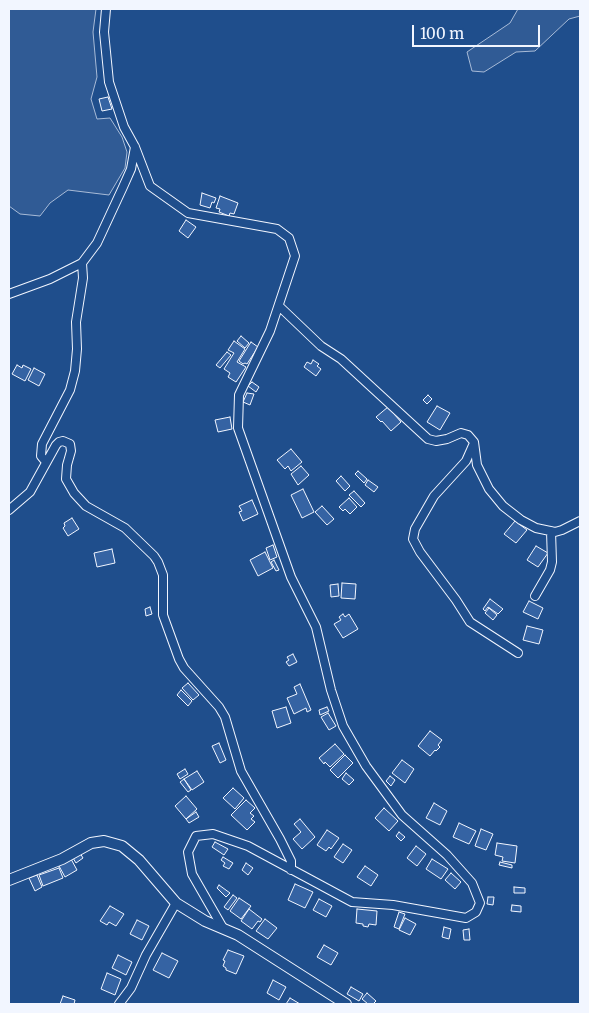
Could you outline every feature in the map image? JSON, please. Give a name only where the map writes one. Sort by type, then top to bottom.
[{"type":"street","points":[[106,9],[104,32],[109,82],[124,126],[135,147],[150,186],[188,213],[277,229],[289,238],[295,256],[270,330],[239,395],[238,428],[291,577],[316,627],[331,690],[343,726],[366,766],[402,815],[448,855],[472,883],[480,903],[476,912],[466,918],[393,905],[352,902],[248,846],[214,834],[196,836],[188,852],[192,874],[223,928]]},
{"type":"street","points":[[9,294],[50,279],[82,263],[97,242],[120,194],[131,168],[135,147]]},
{"type":"street","points":[[46,462],[41,456],[42,444],[70,390],[75,371],[77,349],[76,322],[84,274],[82,263]]},
{"type":"street","points":[[279,306],[321,346],[342,359],[428,439],[436,441],[461,433],[468,435],[474,442],[477,465],[489,490],[503,506],[521,520],[536,528],[551,531],[562,530],[580,521]]},
{"type":"street","points":[[9,510],[30,492],[59,442],[66,441],[70,444],[71,451],[66,479],[74,493],[86,506],[113,520],[134,536],[158,562],[163,575],[162,609],[164,622],[179,659],[184,668],[225,717],[241,771],[280,838],[290,861],[291,870]]},
{"type":"street","points":[[474,442],[466,461],[434,496],[415,529],[413,539],[420,552],[470,622],[501,644],[518,653]]},
{"type":"street","points":[[535,596],[550,570],[552,562],[551,531]]},
{"type":"street","points":[[9,880],[62,859],[91,843],[104,840],[122,846],[139,860],[176,903],[204,921],[238,935],[346,1004]]},
{"type":"street","points":[[120,1004],[131,988],[146,955],[176,903]]},
{"type":"shaded area","points":[[9,9],[96,9],[93,32],[97,77],[91,99],[97,119],[110,118],[122,137],[127,152],[125,168],[109,195],[68,190],[50,203],[40,216],[20,214],[9,206]]},
{"type":"shaded area","points":[[518,9],[580,9],[580,16],[569,19],[535,51],[516,52],[484,72],[472,71],[467,52],[510,23]]},
{"type":"building","points":[[108,97],[112,109],[102,111],[99,99]]},
{"type":"building","points":[[202,193],[216,198],[210,208],[200,205]]},
{"type":"building","points":[[220,196],[238,203],[234,214],[230,213],[229,216],[219,212],[220,209],[216,208]]},
{"type":"building","points":[[186,220],[196,227],[188,238],[179,231]]},
{"type":"building","points":[[241,336],[249,343],[245,348],[237,341]]},
{"type":"building","points":[[234,341],[245,349],[237,362],[246,367],[236,382],[228,377],[230,373],[224,369],[234,353],[228,350]]},
{"type":"building","points":[[251,342],[258,347],[247,364],[243,364],[239,361]]},
{"type":"building","points":[[227,352],[231,355],[220,368],[216,365]]},
{"type":"building","points":[[313,360],[319,364],[317,366],[321,369],[316,376],[304,367],[307,362],[311,364]]},
{"type":"building","points":[[17,365],[22,368],[23,365],[31,369],[25,381],[12,374]]},
{"type":"building","points":[[34,368],[45,374],[39,386],[28,380]]},
{"type":"building","points":[[252,382],[259,387],[256,392],[248,386]]},
{"type":"building","points":[[247,393],[254,394],[250,405],[243,402]]},
{"type":"building","points":[[428,395],[432,399],[427,404],[423,400]]},
{"type":"building","points":[[437,406],[450,413],[440,430],[427,422]]},
{"type":"building","points":[[388,407],[401,422],[391,431],[376,417]]},
{"type":"building","points":[[230,417],[232,429],[218,432],[215,420]]},
{"type":"building","points":[[291,449],[302,462],[291,471],[288,466],[285,469],[277,460]]},
{"type":"building","points":[[301,466],[309,475],[298,485],[291,474]]},
{"type":"building","points":[[358,471],[367,479],[364,483],[355,474]]},
{"type":"building","points":[[341,476],[350,486],[345,491],[336,481]]},
{"type":"building","points":[[368,480],[378,487],[374,492],[365,485]]},
{"type":"building","points":[[303,489],[314,512],[302,518],[291,495]]},
{"type":"building","points":[[354,491],[365,503],[361,507],[349,495]]},
{"type":"building","points":[[349,498],[357,507],[350,514],[345,509],[343,511],[339,507]]},
{"type":"building","points":[[252,500],[258,514],[243,521],[239,512],[242,511],[239,506]]},
{"type":"building","points":[[322,506],[334,519],[327,525],[315,512]]},
{"type":"building","points":[[72,518],[79,529],[68,536],[63,528],[65,526],[64,523]]},
{"type":"building","points":[[515,521],[527,530],[516,543],[504,534]]},
{"type":"building","points":[[273,545],[277,557],[270,560],[266,548]]},
{"type":"building","points":[[536,546],[548,553],[538,567],[527,560]]},
{"type":"building","points":[[112,549],[115,563],[97,567],[94,553]]},
{"type":"building","points":[[265,552],[273,568],[258,576],[250,560]]},
{"type":"building","points":[[274,560],[279,570],[276,571],[271,562]]},
{"type":"building","points":[[342,583],[356,584],[355,599],[341,598]]},
{"type":"building","points":[[338,584],[339,596],[331,597],[330,585]]},
{"type":"building","points":[[490,599],[503,609],[498,614],[488,607],[485,611],[483,609]]},
{"type":"building","points":[[529,601],[543,608],[538,619],[523,612]]},
{"type":"building","points":[[150,607],[152,614],[146,616],[145,609]]},
{"type":"building","points":[[489,608],[497,615],[493,620],[485,613]]},
{"type":"building","points":[[343,614],[345,617],[349,614],[358,629],[343,638],[334,624],[341,620],[339,617]]},
{"type":"building","points":[[527,626],[543,630],[539,644],[523,640]]},
{"type":"building","points":[[293,654],[297,662],[289,666],[286,662],[289,660],[287,657]]},
{"type":"building","points":[[188,683],[199,695],[193,700],[182,688]]},
{"type":"building","points":[[300,684],[311,710],[307,712],[306,708],[294,714],[287,698],[297,694],[294,687]]},
{"type":"building","points":[[181,690],[192,701],[188,706],[177,695]]},
{"type":"building","points":[[286,707],[291,723],[277,728],[272,711]]},
{"type":"building","points":[[327,707],[329,711],[320,715],[319,710]]},
{"type":"building","points":[[328,713],[336,726],[329,730],[321,717]]},
{"type":"building","points":[[430,731],[442,740],[438,745],[440,747],[430,756],[418,746]]},
{"type":"building","points":[[219,743],[226,760],[220,763],[212,746]]},
{"type":"building","points":[[335,744],[344,754],[330,767],[319,758]]},
{"type":"building","points":[[345,755],[353,763],[338,778],[330,770]]},
{"type":"building","points":[[402,760],[414,769],[405,783],[392,773]]},
{"type":"building","points":[[185,769],[188,774],[180,779],[177,774]]},
{"type":"building","points":[[197,771],[204,782],[192,790],[184,779]]},
{"type":"building","points":[[346,773],[354,780],[349,785],[342,779]]},
{"type":"building","points":[[390,776],[395,780],[391,786],[386,781]]},
{"type":"building","points":[[184,779],[191,790],[188,792],[180,782]]},
{"type":"building","points":[[233,788],[244,798],[235,809],[223,798]]},
{"type":"building","points":[[186,796],[197,809],[186,819],[175,806]]},
{"type":"building","points":[[246,800],[255,808],[250,813],[254,816],[251,819],[255,822],[247,830],[231,815]]},
{"type":"building","points":[[434,803],[447,811],[440,825],[426,818]]},
{"type":"building","points":[[384,808],[398,821],[389,831],[375,818]]},
{"type":"building","points":[[196,812],[199,817],[189,823],[186,819]]},
{"type":"building","points":[[300,819],[315,837],[302,849],[293,839],[301,832],[294,824]]},
{"type":"building","points":[[459,823],[476,831],[469,844],[453,837]]},
{"type":"building","points":[[481,829],[493,834],[486,850],[475,846]]},
{"type":"building","points":[[327,830],[339,838],[331,849],[329,847],[326,851],[317,845]]},
{"type":"building","points":[[399,832],[405,837],[401,841],[396,836]]},
{"type":"building","points":[[215,842],[228,849],[224,855],[212,847]]},
{"type":"building","points":[[497,843],[517,846],[515,863],[502,861],[503,857],[495,855]]},
{"type":"building","points":[[343,844],[352,850],[343,863],[334,857]]},
{"type":"building","points":[[416,846],[426,854],[417,866],[407,858]]},
{"type":"building","points":[[80,853],[83,858],[76,863],[73,858]]},
{"type":"building","points":[[223,857],[233,863],[229,869],[223,866],[225,863],[221,860]]},
{"type":"building","points":[[71,859],[77,870],[65,877],[59,866]]},
{"type":"building","points":[[432,859],[448,869],[441,879],[426,869]]},
{"type":"building","points":[[500,862],[512,865],[512,868],[499,865]]},
{"type":"building","points":[[246,863],[253,868],[248,875],[242,870]]},
{"type":"building","points":[[365,866],[378,875],[371,886],[357,877]]},
{"type":"building","points":[[59,868],[63,878],[43,886],[39,875]]},
{"type":"building","points":[[451,873],[461,882],[455,889],[445,880]]},
{"type":"building","points":[[37,875],[42,887],[35,891],[29,878]]},
{"type":"building","points":[[295,884],[313,892],[305,908],[288,900]]},
{"type":"building","points":[[219,885],[230,893],[226,897],[217,888]]},
{"type":"building","points":[[514,887],[525,888],[525,893],[514,893]]},
{"type":"building","points":[[233,895],[237,898],[228,910],[224,907]]},
{"type":"building","points":[[488,897],[494,897],[493,905],[487,904]]},
{"type":"building","points":[[239,898],[251,906],[241,919],[230,911]]},
{"type":"building","points":[[319,899],[332,906],[326,917],[313,910]]},
{"type":"building","points":[[512,905],[521,906],[521,912],[511,911]]},
{"type":"building","points":[[110,906],[124,914],[116,926],[109,922],[107,925],[100,921]]},
{"type":"building","points":[[249,909],[262,919],[252,929],[241,921]]},
{"type":"building","points":[[357,909],[377,911],[376,925],[369,924],[368,927],[356,923]]},
{"type":"building","points":[[399,912],[405,914],[399,929],[394,927]]},
{"type":"building","points":[[405,918],[416,924],[410,935],[399,930]]},
{"type":"building","points":[[265,919],[277,928],[268,939],[256,931]]},
{"type":"building","points":[[137,920],[149,926],[142,940],[130,934]]},
{"type":"building","points":[[444,927],[451,929],[449,939],[442,937]]},
{"type":"building","points":[[469,929],[470,940],[464,940],[463,930]]},
{"type":"building","points":[[324,945],[338,953],[331,965],[317,957]]},
{"type":"building","points":[[228,950],[244,956],[236,974],[226,970],[223,966],[225,961],[223,960]]},
{"type":"building","points":[[162,953],[178,961],[169,978],[153,970]]},
{"type":"building","points":[[118,955],[132,962],[126,975],[112,968]]},
{"type":"building","points":[[107,973],[121,979],[115,995],[101,989]]},
{"type":"building","points":[[273,980],[286,987],[279,1000],[267,993]]},
{"type":"building","points":[[351,987],[363,994],[359,1001],[347,994]]},
{"type":"building","points":[[367,993],[376,1001],[373,1004],[368,1004],[362,999]]},
{"type":"building","points":[[63,996],[75,1000],[74,1004],[60,1004]]},
{"type":"building","points":[[290,998],[300,1004],[286,1004]]}]
